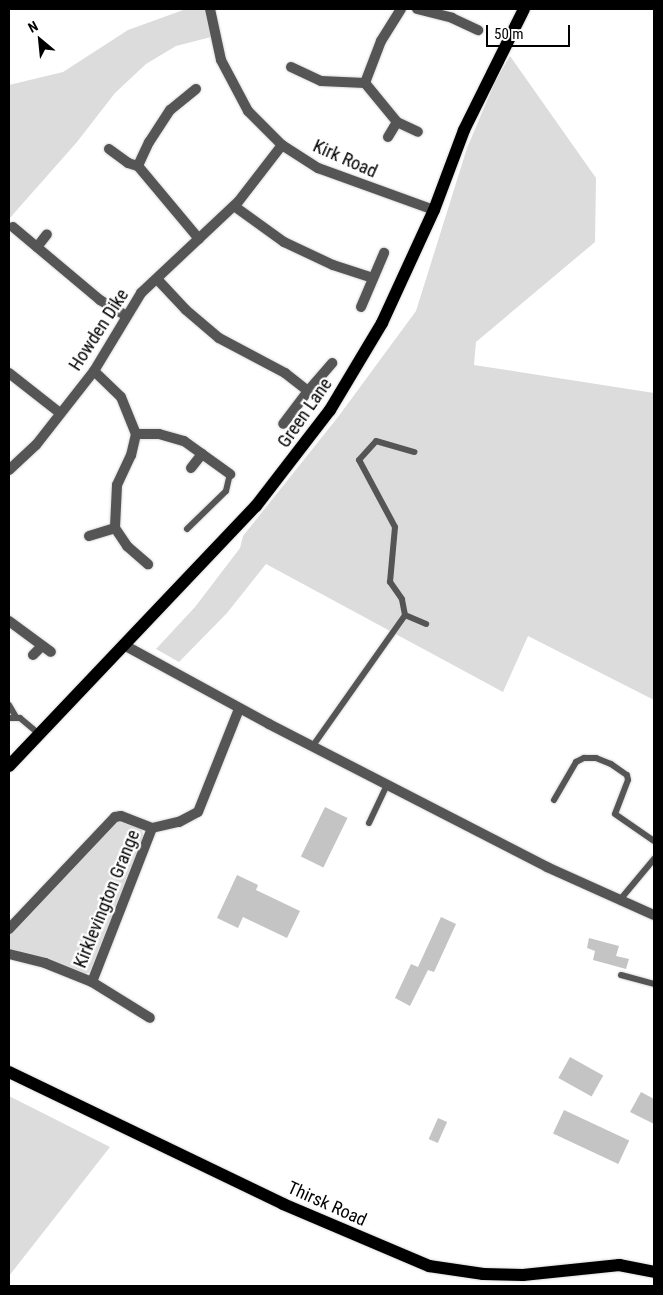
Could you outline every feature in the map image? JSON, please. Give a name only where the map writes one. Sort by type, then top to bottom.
[{"type":"main road","name":"Green Lane","points":[[9,766],[256,506],[330,410],[382,323],[434,210],[464,130],[524,9]]},
{"type":"main road","name":"Thirsk Road","points":[[9,1072],[282,1204],[429,1266],[483,1274],[523,1275],[619,1265],[654,1272]]},
{"type":"street","name":"Kirk Road","points":[[210,9],[221,60],[248,111],[282,145],[318,168],[434,210]]},
{"type":"street","points":[[365,83],[381,41],[401,9]]},
{"type":"street","points":[[417,9],[454,13],[478,30]]},
{"type":"street","points":[[291,67],[321,80],[365,83],[397,122],[418,132]]},
{"type":"street","points":[[138,166],[149,142],[170,110],[196,89]]},
{"type":"street","points":[[388,137],[397,122]]},
{"type":"street","name":"Howden Dike","points":[[9,470],[36,445],[94,371],[141,293],[234,206],[282,145]]},
{"type":"street","points":[[109,149],[128,163],[138,166],[199,239]]},
{"type":"street","points":[[234,206],[284,242],[334,265],[373,278]]},
{"type":"street","points":[[13,227],[100,300],[127,316]]},
{"type":"street","points":[[37,247],[47,234]]},
{"type":"street","points":[[361,307],[384,253]]},
{"type":"street","points":[[157,279],[186,310],[219,338],[285,373],[308,391]]},
{"type":"street","points":[[283,424],[308,391],[332,364]]},
{"type":"street","points":[[94,371],[121,397],[136,434],[131,455],[117,485],[114,528],[127,546],[148,564]]},
{"type":"street","points":[[9,372],[60,413]]},
{"type":"street","points":[[136,434],[159,434],[184,441],[230,474]]},
{"type":"street","points":[[191,468],[202,454]]},
{"type":"street","points":[[89,536],[114,528]]},
{"type":"street","points":[[9,621],[51,652]]},
{"type":"street","points":[[124,645],[312,747],[619,901],[654,915]]},
{"type":"street","points":[[33,655],[42,646]]},
{"type":"street","name":"Kirklevington Grange","points":[[9,929],[115,817],[121,816],[152,828],[180,822],[198,812],[240,709]]},
{"type":"street","name":"Kirklevington Grange","points":[[92,982],[152,828]]},
{"type":"street","name":"Kirklevington Grange","points":[[9,954],[45,963],[92,982],[150,1018]]},
{"type":"lane","points":[[312,747],[405,615],[402,599],[390,582],[395,527],[359,460],[376,441],[414,452]]},
{"type":"lane","points":[[187,529],[226,491],[230,474]]},
{"type":"lane","points":[[405,615],[426,624]]},
{"type":"lane","points":[[9,705],[12,718],[39,734]]},
{"type":"lane","points":[[554,800],[576,762],[584,758],[596,758],[611,764],[627,775],[628,780],[615,814],[654,841]]},
{"type":"lane","points":[[369,823],[387,785]]},
{"type":"lane","points":[[619,901],[654,859]]},
{"type":"lane","points":[[621,975],[654,984]]},
{"type":"shaded area","points":[[186,9],[211,9],[215,36],[176,46],[146,64],[115,93],[77,142],[9,219],[9,85],[63,72],[128,30]]},
{"type":"shaded area","points":[[510,56],[596,178],[595,242],[476,342],[474,365],[654,393],[654,700],[528,636],[503,692],[266,564],[227,613],[179,662],[156,649],[195,607],[240,548],[243,536],[338,417],[416,311],[467,148],[495,82]]},
{"type":"shaded area","points":[[117,821],[141,828],[144,838],[90,972],[85,974],[9,950],[9,934]]},
{"type":"shaded area","points":[[9,1096],[110,1147],[9,1276]]},
{"type":"building","points":[[325,807],[347,818],[323,867],[301,856]]},
{"type":"building","points":[[237,875],[258,885],[256,890],[300,911],[287,938],[243,917],[238,928],[217,918]]},
{"type":"building","points":[[441,917],[456,924],[434,972],[428,970],[410,1006],[395,998],[411,964],[418,967]]},
{"type":"building","points":[[589,938],[619,946],[616,956],[629,959],[626,969],[593,960],[595,951],[587,948]]},
{"type":"building","points":[[570,1057],[603,1075],[592,1096],[558,1078]]},
{"type":"building","points":[[641,1092],[654,1099],[654,1124],[630,1112]]},
{"type":"building","points":[[564,1110],[629,1140],[618,1164],[553,1134]]},
{"type":"building","points":[[438,1118],[447,1122],[438,1143],[429,1139]]}]
